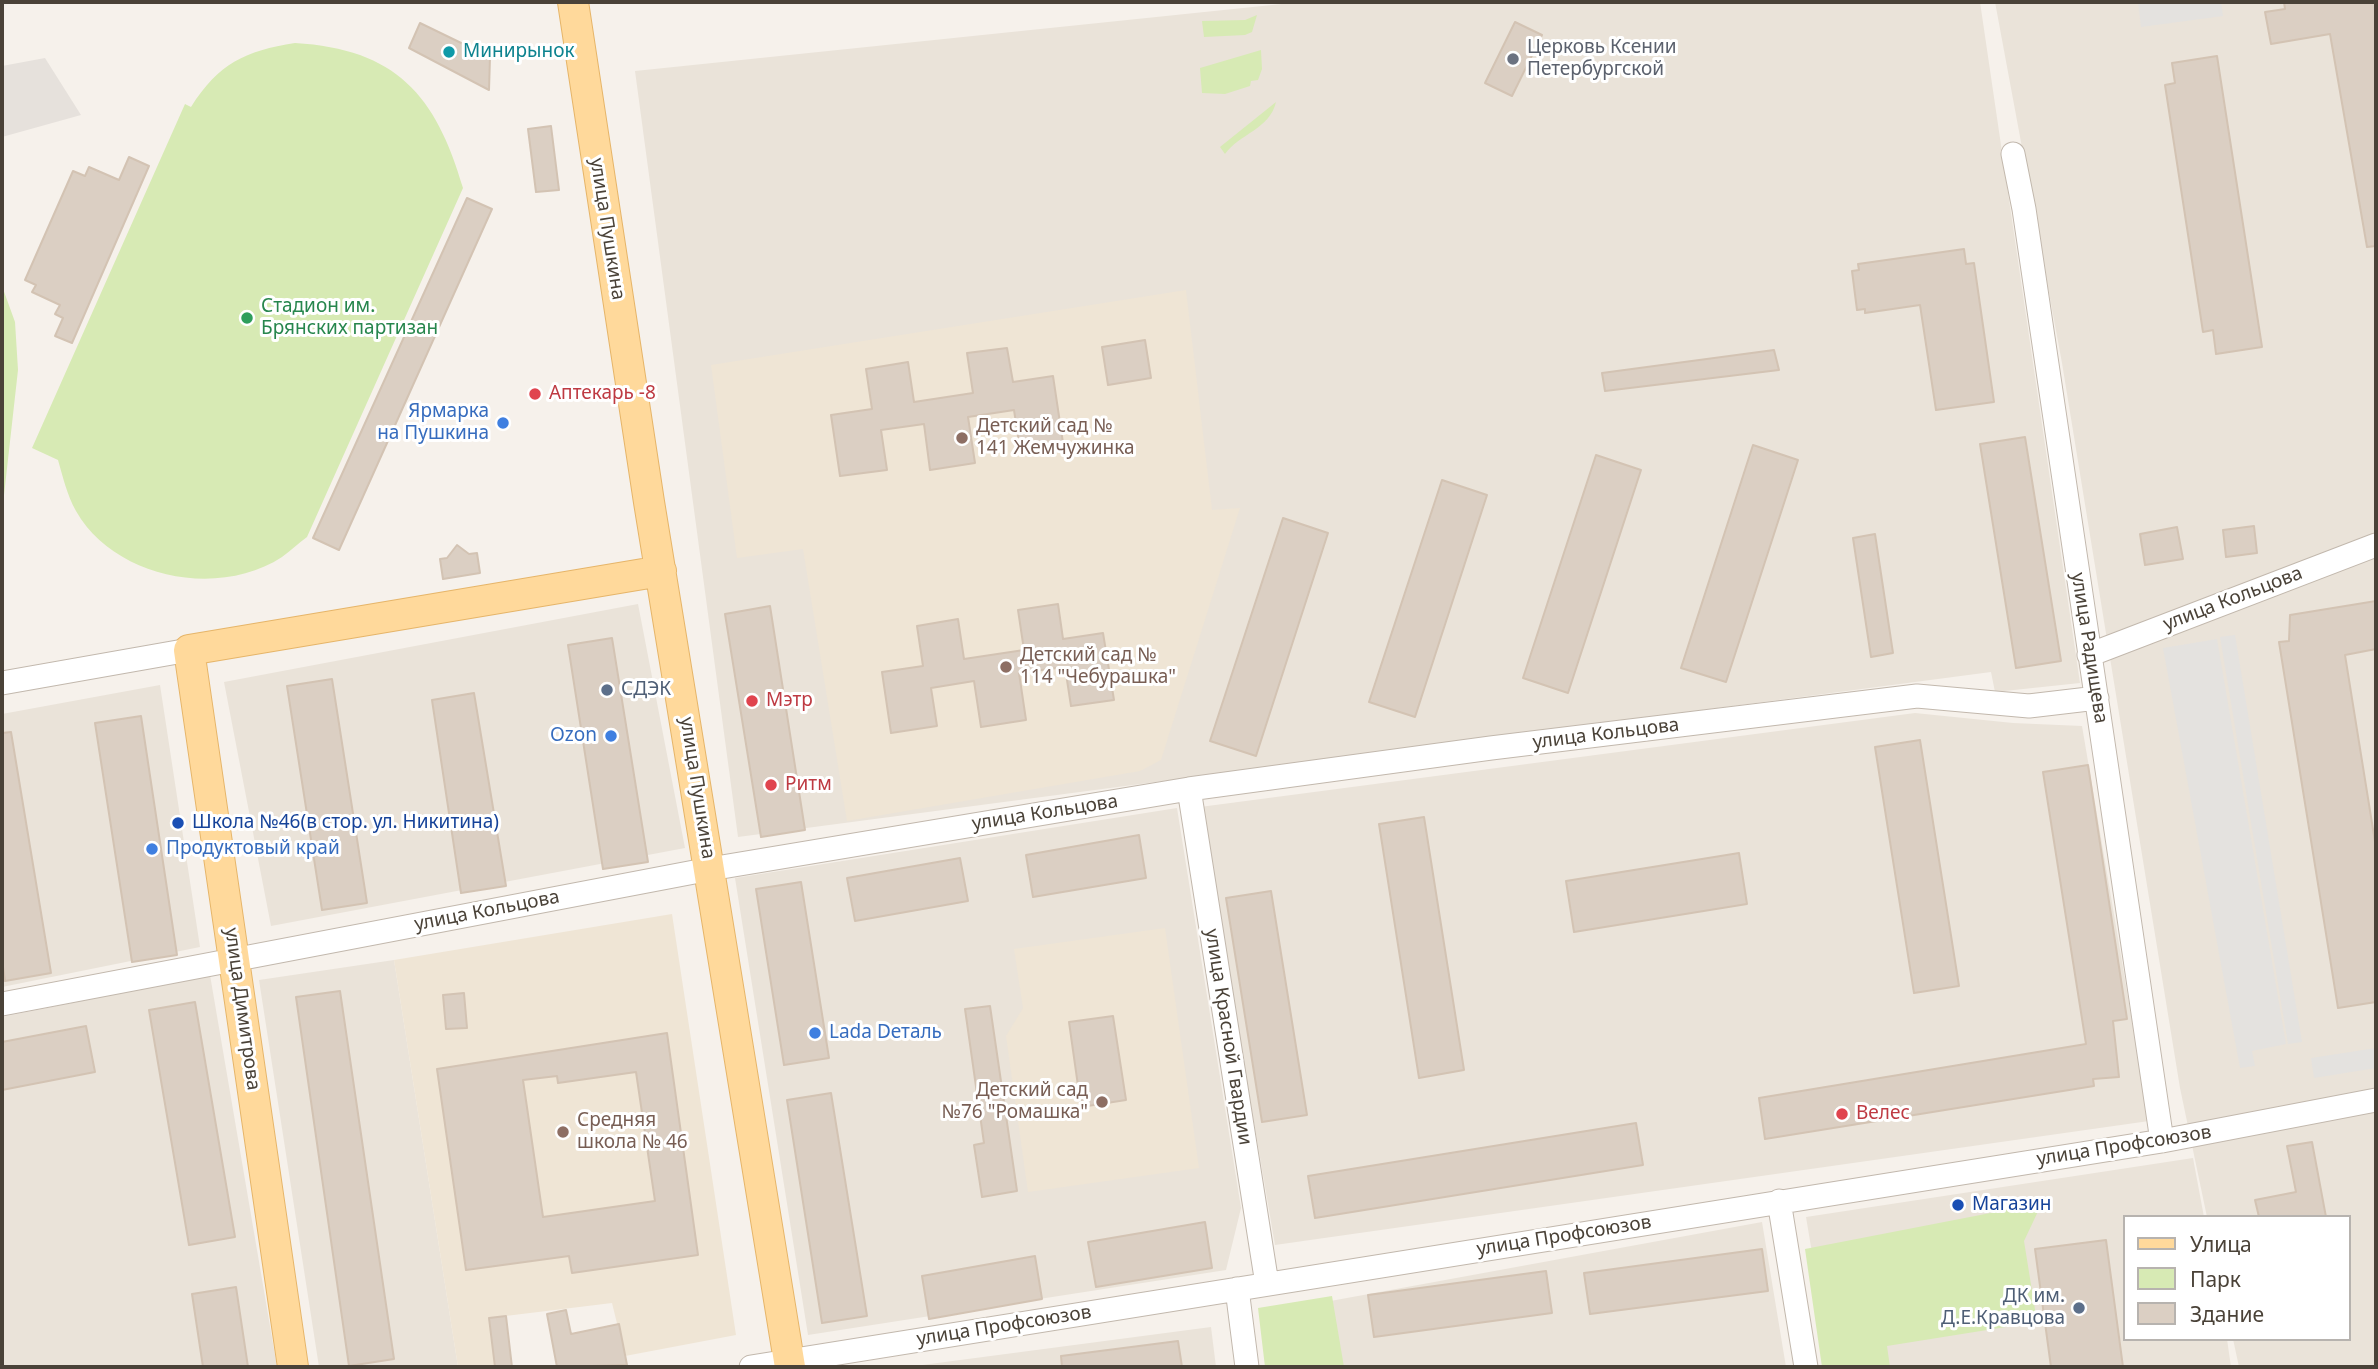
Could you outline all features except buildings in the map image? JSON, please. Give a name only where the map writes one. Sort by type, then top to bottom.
[{"type":"main road","name":"улица Пушкина","points":[[573,2],[661,571],[790,1364]]},
{"type":"main road","points":[[189,650],[661,571]]},
{"type":"main road","name":"улица Димитрова","points":[[189,650],[293,1367]]},
{"type":"street","name":"улица Радищева","points":[[2013,154],[2024,209],[2162,1142]]},
{"type":"street","name":"улица Кольцова","points":[[2090,655],[2376,545]]},
{"type":"street","points":[[2,683],[189,650]]},
{"type":"street","name":"улица Кольцова","points":[[2,1004],[710,869],[1189,789],[1477,750],[1917,696],[2029,706],[2097,698]]},
{"type":"street","name":"улица Красной Гвардии","points":[[1189,789],[1267,1284]]},
{"type":"street","name":"улица Профсоюзов","points":[[751,1367],[790,1364],[1779,1201],[2162,1142],[2376,1100]]},
{"type":"street","points":[[1779,1201],[1806,1367]]},
{"type":"street","points":[[1237,1289],[1247,1367]]},
{"type":"shaded area","points":[[1301,2],[1980,2],[2080,683],[1995,692],[1991,672],[738,837],[635,71]]},
{"type":"shaded area","points":[[1995,2],[2376,2],[2376,1367],[2239,1367],[2233,1341],[2350,1341],[2350,1215],[2207,1215],[2180,1088],[2062,363]]},
{"type":"shaded area","points":[[2138,2],[2221,2],[2223,16],[2141,27]]},
{"type":"shaded area","points":[[45,58],[81,115],[2,137],[2,66]]},
{"type":"shaded area","points":[[1186,290],[1212,510],[1240,508],[1161,760],[1140,771],[847,821],[803,549],[737,558],[711,365]]},
{"type":"shaded area","points":[[638,604],[685,848],[271,926],[224,682]]},
{"type":"shaded area","points":[[2235,635],[2302,1042],[2288,1044],[2220,637]]},
{"type":"shaded area","points":[[2217,639],[2286,1044],[2252,1051],[2255,1066],[2240,1068],[2163,648]]},
{"type":"shaded area","points":[[160,685],[200,947],[2,987],[2,714]]},
{"type":"shaded area","points":[[1915,713],[2013,723],[2082,726],[2149,1121],[1275,1245],[1200,807]]},
{"type":"shaded area","points":[[1177,808],[1241,1208],[1226,1270],[808,1335],[735,878]]},
{"type":"shaded area","name":"Средняя школа № 46","points":[[672,914],[736,1335],[625,1356],[612,1303],[489,1318],[495,1367],[458,1367],[394,960]]},
{"type":"shaded area","name":"Детский сад №76 \"Ромашка\"","points":[[1165,928],[1199,1168],[1028,1192],[1006,1036],[1023,1008],[1014,949]]},
{"type":"shaded area","points":[[394,960],[458,1367],[319,1367],[259,980]]},
{"type":"shaded area","points":[[210,975],[277,1367],[2,1367],[2,1017]]},
{"type":"shaded area","points":[[2376,1048],[2376,1068],[2314,1078],[2311,1058]]},
{"type":"shaded area","points":[[2193,1158],[2204,1215],[2122,1215],[2122,1341],[2227,1341],[2231,1367],[1831,1367],[1806,1217]]},
{"type":"shaded area","points":[[1762,1222],[1786,1367],[1272,1367],[1265,1313]]},
{"type":"shaded area","points":[[1211,1327],[1216,1367],[907,1367]]},
{"type":"green space","points":[[1257,15],[1252,32],[1245,35],[1204,37],[1202,21],[1245,20]]},
{"type":"green space","name":"Стадион им. Брянских партизан","points":[[295,43],[330,47],[360,55],[385,67],[407,83],[425,103],[440,127],[463,188],[307,537],[282,557],[256,570],[228,577],[199,579],[169,575],[141,566],[115,552],[93,534],[73,505],[58,460],[32,448],[185,104],[191,107],[212,80],[235,61],[262,50]]},
{"type":"green space","points":[[1261,50],[1262,69],[1258,80],[1251,81],[1250,86],[1225,94],[1202,93],[1200,68]]},
{"type":"green space","points":[[1276,102],[1267,119],[1225,154],[1220,147]]},
{"type":"green space","points":[[2,286],[15,322],[18,370],[2,513]]},
{"type":"green space","points":[[2042,1203],[2024,1241],[2037,1322],[1887,1346],[1890,1367],[1822,1367],[1805,1249]]},
{"type":"green space","points":[[1332,1296],[1344,1367],[1265,1367],[1258,1308]]},
{"type":"place","name":"Минирынок","points":[[449,52]]},
{"type":"place","name":"Церковь Ксении Петербургской","points":[[1513,59]]},
{"type":"place","name":"Стадион им. Брянских партизан","points":[[247,318]]},
{"type":"place","name":"Аптекарь -8","points":[[535,394]]},
{"type":"place","name":"Ярмарка на Пушкина","points":[[503,423]]},
{"type":"place","name":"Детский сад № 141 Жемчужинка","points":[[962,438]]},
{"type":"place","name":"Детский сад № 114 \"Чебурашка\"","points":[[1006,667]]},
{"type":"place","name":"СДЭК","points":[[607,690]]},
{"type":"place","name":"Мэтр","points":[[752,701]]},
{"type":"place","name":"Ozon","points":[[611,736]]},
{"type":"place","name":"Ритм","points":[[771,785]]},
{"type":"place","name":"Школа №46(в стор. ул. Никитина)","points":[[178,823]]},
{"type":"place","name":"Продуктовый край","points":[[152,849]]},
{"type":"place","name":"Lada Dеталь","points":[[815,1033]]},
{"type":"place","name":"Детский сад №76 \"Ромашка\"","points":[[1102,1102]]},
{"type":"place","name":"Велес","points":[[1842,1114]]},
{"type":"place","name":"Средняя школа № 46","points":[[563,1132]]},
{"type":"place","name":"Магазин","points":[[1958,1205]]},
{"type":"place","name":"ДК им. Д.Е.Кравцова","points":[[2079,1308]]}]
